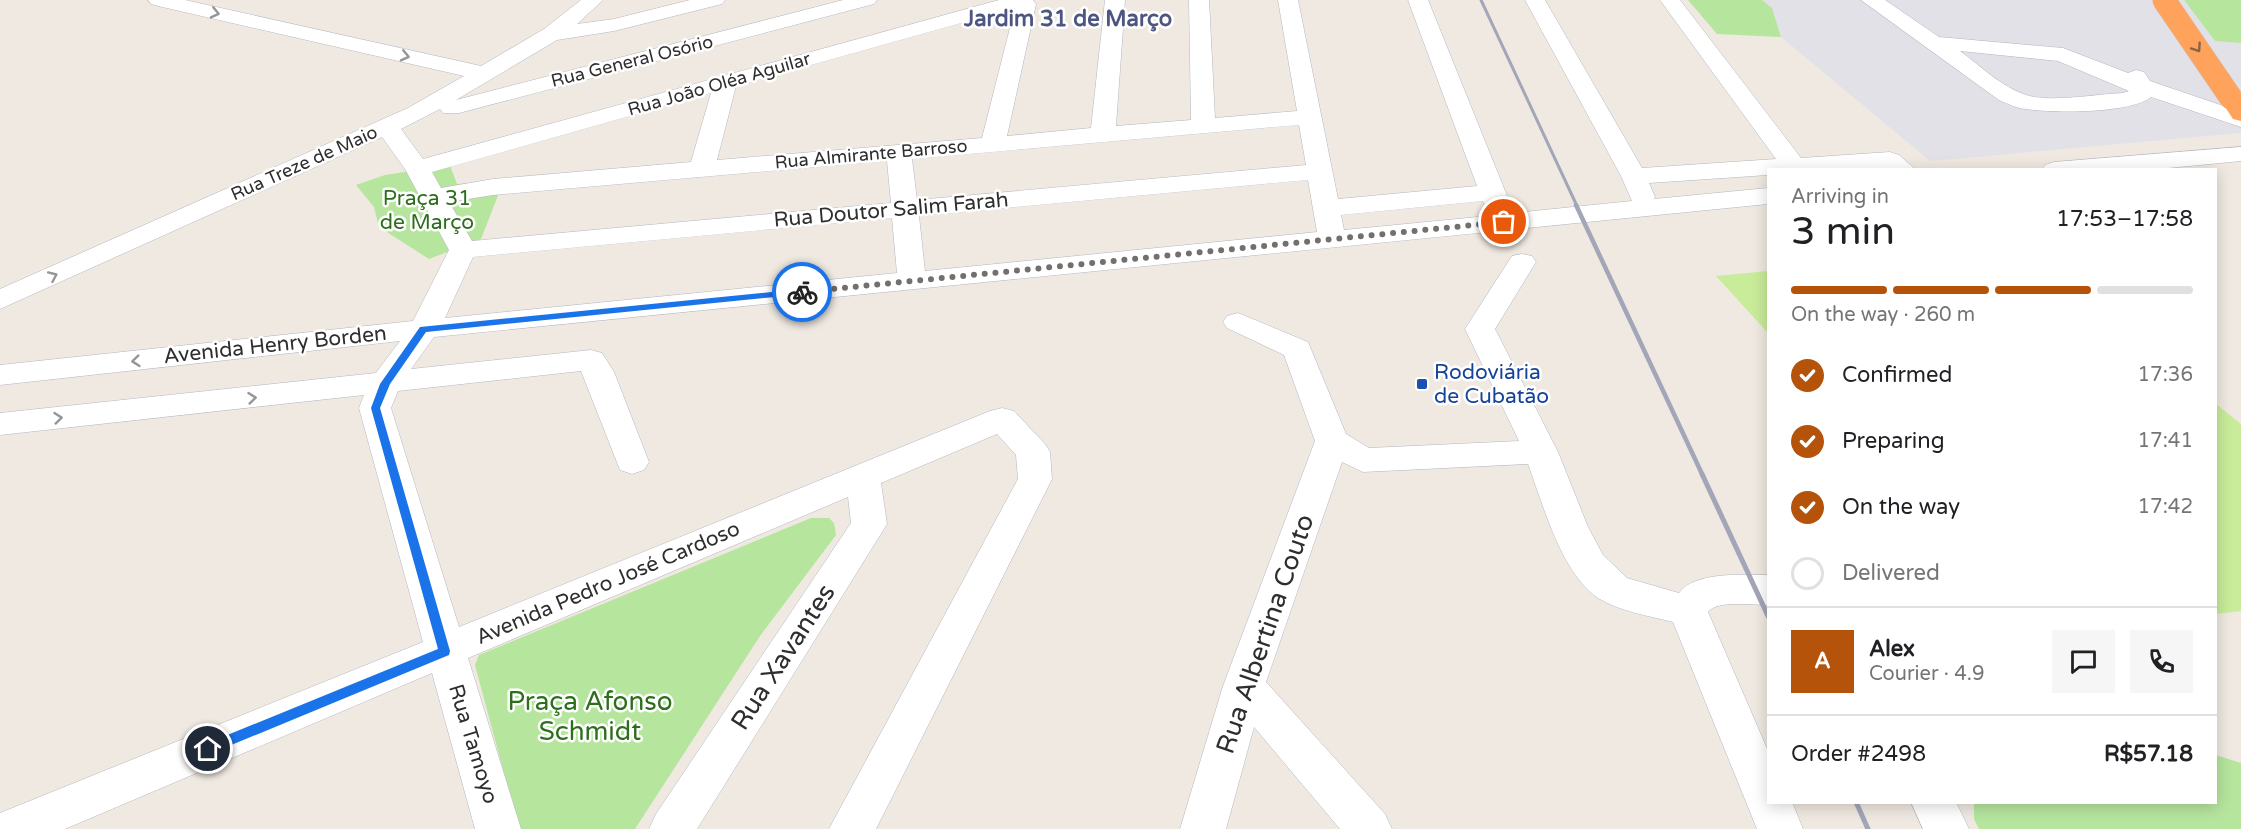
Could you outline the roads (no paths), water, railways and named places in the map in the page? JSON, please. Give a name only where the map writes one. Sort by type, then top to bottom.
[{"type":"highway","points":[[2164,0],[2239,104]]},
{"type":"street","points":[[158,0],[487,74]]},
{"type":"street","points":[[229,0],[509,60]]},
{"type":"street","name":"Rua Treze de Maio","points":[[0,300],[391,124],[487,74],[552,34],[593,0]]},
{"type":"street","points":[[552,34],[614,25],[716,0],[771,47]]},
{"type":"street","name":"Rua General Osório","points":[[391,124],[771,47],[867,0]]},
{"type":"street","points":[[993,144],[1026,4],[1020,0]]},
{"type":"street","name":"Rua João Oléa Aguilar","points":[[417,168],[726,82],[771,47],[1020,0]]},
{"type":"street","points":[[1103,134],[1115,0]]},
{"type":"street","points":[[1199,0],[1203,125]]},
{"type":"street","points":[[1288,0],[1332,239]]},
{"type":"street","points":[[1418,0],[1504,222]]},
{"type":"street","points":[[1535,0],[1634,176],[1646,208]]},
{"type":"street","points":[[1670,0],[1794,166]]},
{"type":"street","points":[[1871,0],[2007,94],[2024,102],[2045,105],[2127,100],[2141,94],[2132,80]]},
{"type":"street","points":[[1934,44],[2039,51],[2085,63],[2241,120]]},
{"type":"street","points":[[2132,80],[2239,104]]},
{"type":"street","points":[[702,169],[726,82]]},
{"type":"street","name":"Rua Almirante Barroso","points":[[434,197],[493,187],[1310,117]]},
{"type":"street","points":[[391,124],[463,250]]},
{"type":"street","points":[[899,151],[912,281]]},
{"type":"street","points":[[2077,168],[2241,154]]},
{"type":"street","points":[[1634,176],[1890,160],[1901,168]]},
{"type":"street","name":"Rua Doutor Salim Farah","points":[[463,250],[1320,171]]},
{"type":"street","points":[[1326,208],[1492,192]]},
{"type":"street","name":"Avenida Henry Borden","points":[[0,375],[423,329],[1767,196]]},
{"type":"street","name":"Rua Tamoyo","points":[[463,250],[423,329],[385,384],[375,408],[444,651],[498,829]]},
{"type":"street","points":[[1522,262],[1480,329],[1541,452],[1585,561],[1611,587],[1645,599],[1688,609]]},
{"type":"street","points":[[1238,322],[1297,349],[1332,441],[1364,459],[1541,452]]},
{"type":"street","points":[[0,424],[591,360],[632,462]]},
{"type":"street","name":"Avenida Pedro José Cardoso","points":[[14,829],[1002,419],[1033,452],[1035,479],[852,829]]},
{"type":"street","name":"Rua Albertina Couto","points":[[1203,829],[1244,686],[1332,441]]},
{"type":"street","name":"Rua Xavantes","points":[[672,829],[869,524],[863,478]]},
{"type":"street","points":[[1688,609],[1698,596],[1720,590],[1767,590]]},
{"type":"street","points":[[1688,609],[1767,797]]},
{"type":"street","points":[[1244,686],[1370,829]]},
{"type":"street","points":[[1770,804],[1780,829]]},
{"type":"street","points":[[1934,804],[1946,829]]},
{"type":"railway","points":[[1481,0],[1577,206]]},
{"type":"railway","points":[[1576,205],[1703,476]]},
{"type":"railway","points":[[1702,474],[1767,614]]},
{"type":"railway","points":[[1857,804],[1868,829]]},
{"type":"place","name":"Rodoviária de Cubatão","points":[[1422,384]]},
{"type":"district","name":"Jardim 31 de Março","points":[[1068,19]]},
{"type":"park label","name":"Praça 31 de Março","points":[[427,210]]},
{"type":"park label","name":"Praça Afonso Schmidt","points":[[590,716]]}]
